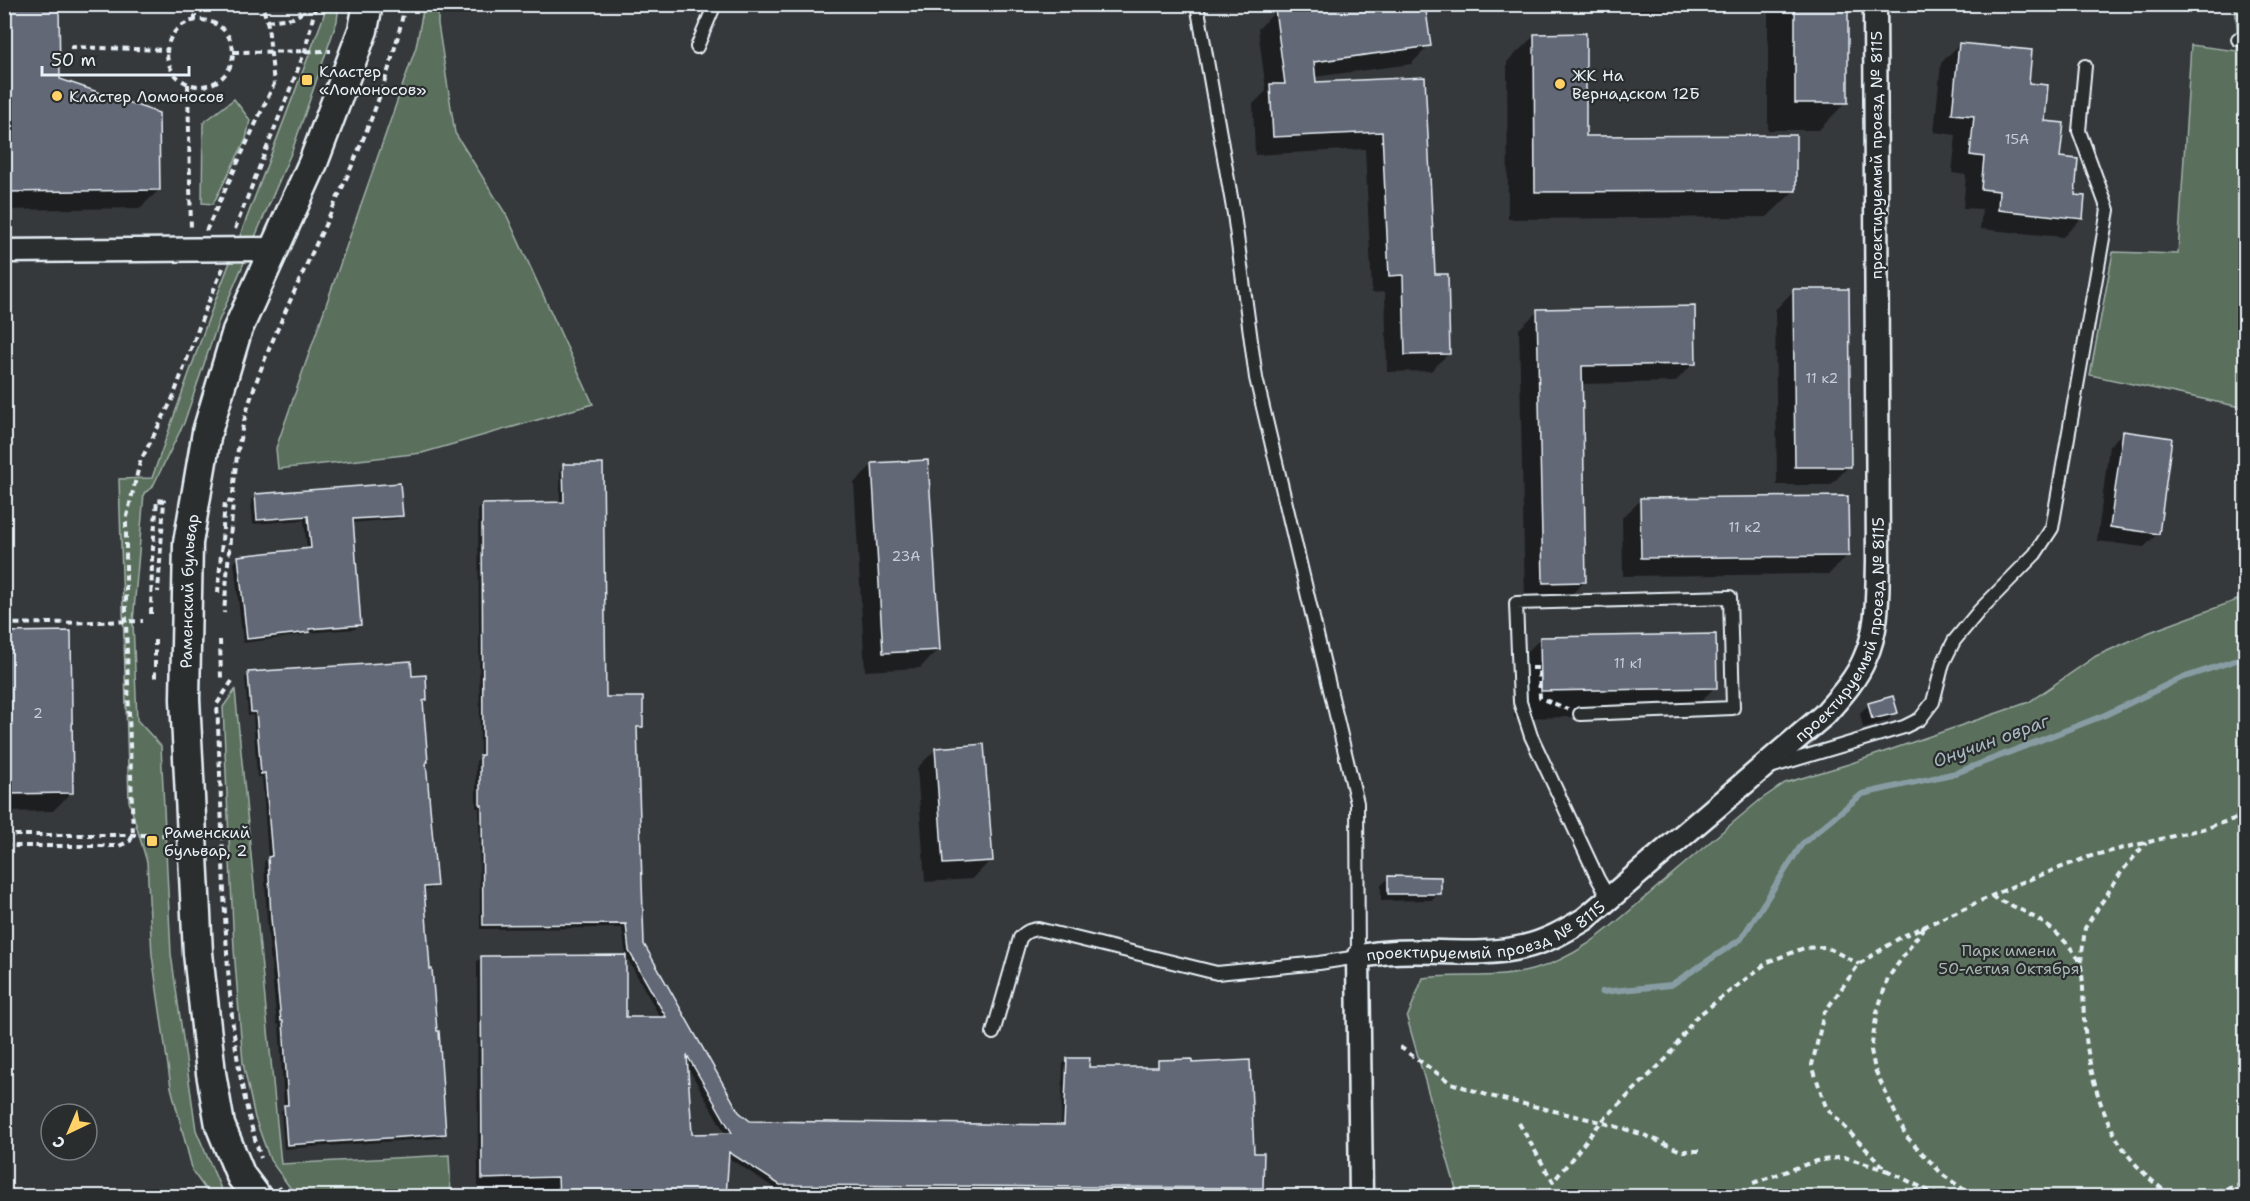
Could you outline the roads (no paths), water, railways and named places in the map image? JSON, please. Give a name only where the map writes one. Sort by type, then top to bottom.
[{"type":"street","name":"Раменский бульвар","points":[[265,1189],[241,1176],[220,1125],[211,1073],[198,953],[185,699],[188,543],[207,432],[237,331],[313,163],[363,30],[368,4]]},
{"type":"street","name":"проектируемый проезд № 8115","points":[[1358,957],[1391,951],[1482,951],[1522,948],[1553,938],[1585,919],[1824,715],[1847,689],[1865,658],[1876,619],[1878,561],[1875,4]]},
{"type":"street","points":[[4,251],[274,249]]},
{"type":"street","points":[[1358,957],[1361,1197]]},
{"type":"lane","points":[[697,47],[714,4]]},
{"type":"lane","points":[[993,1033],[1020,938],[1025,932],[1032,930],[1038,929],[1217,974],[1358,957],[1357,803],[1256,378],[1234,214],[1197,4]]},
{"type":"lane","points":[[1758,771],[1904,728],[1920,719],[1933,702],[1943,663],[1954,641],[1979,610],[2035,554],[2052,528],[2108,210],[2079,131],[2085,66]]},
{"type":"lane","points":[[1580,714],[1733,708],[1730,597],[1516,603],[1520,702],[1531,736],[1609,898]]},
{"type":"waterway","name":"Онучин овраг","points":[[1602,992],[1671,985],[1741,939],[1802,844],[1862,794],[1956,773],[2105,715],[2179,679],[2246,657]]},
{"type":"place","name":"Кластер «Ломоносов»","points":[[307,80]]},
{"type":"place","name":"ЖК На Вернадском 12Б","points":[[1560,84]]},
{"type":"place","name":"Кластер Ломоносов","points":[[57,96]]},
{"type":"place","name":"Раменский бульвар, 2","points":[[152,841]]},
{"type":"park label","name":"Парк имени 50-летия Октября","points":[[2009,959]]}]
